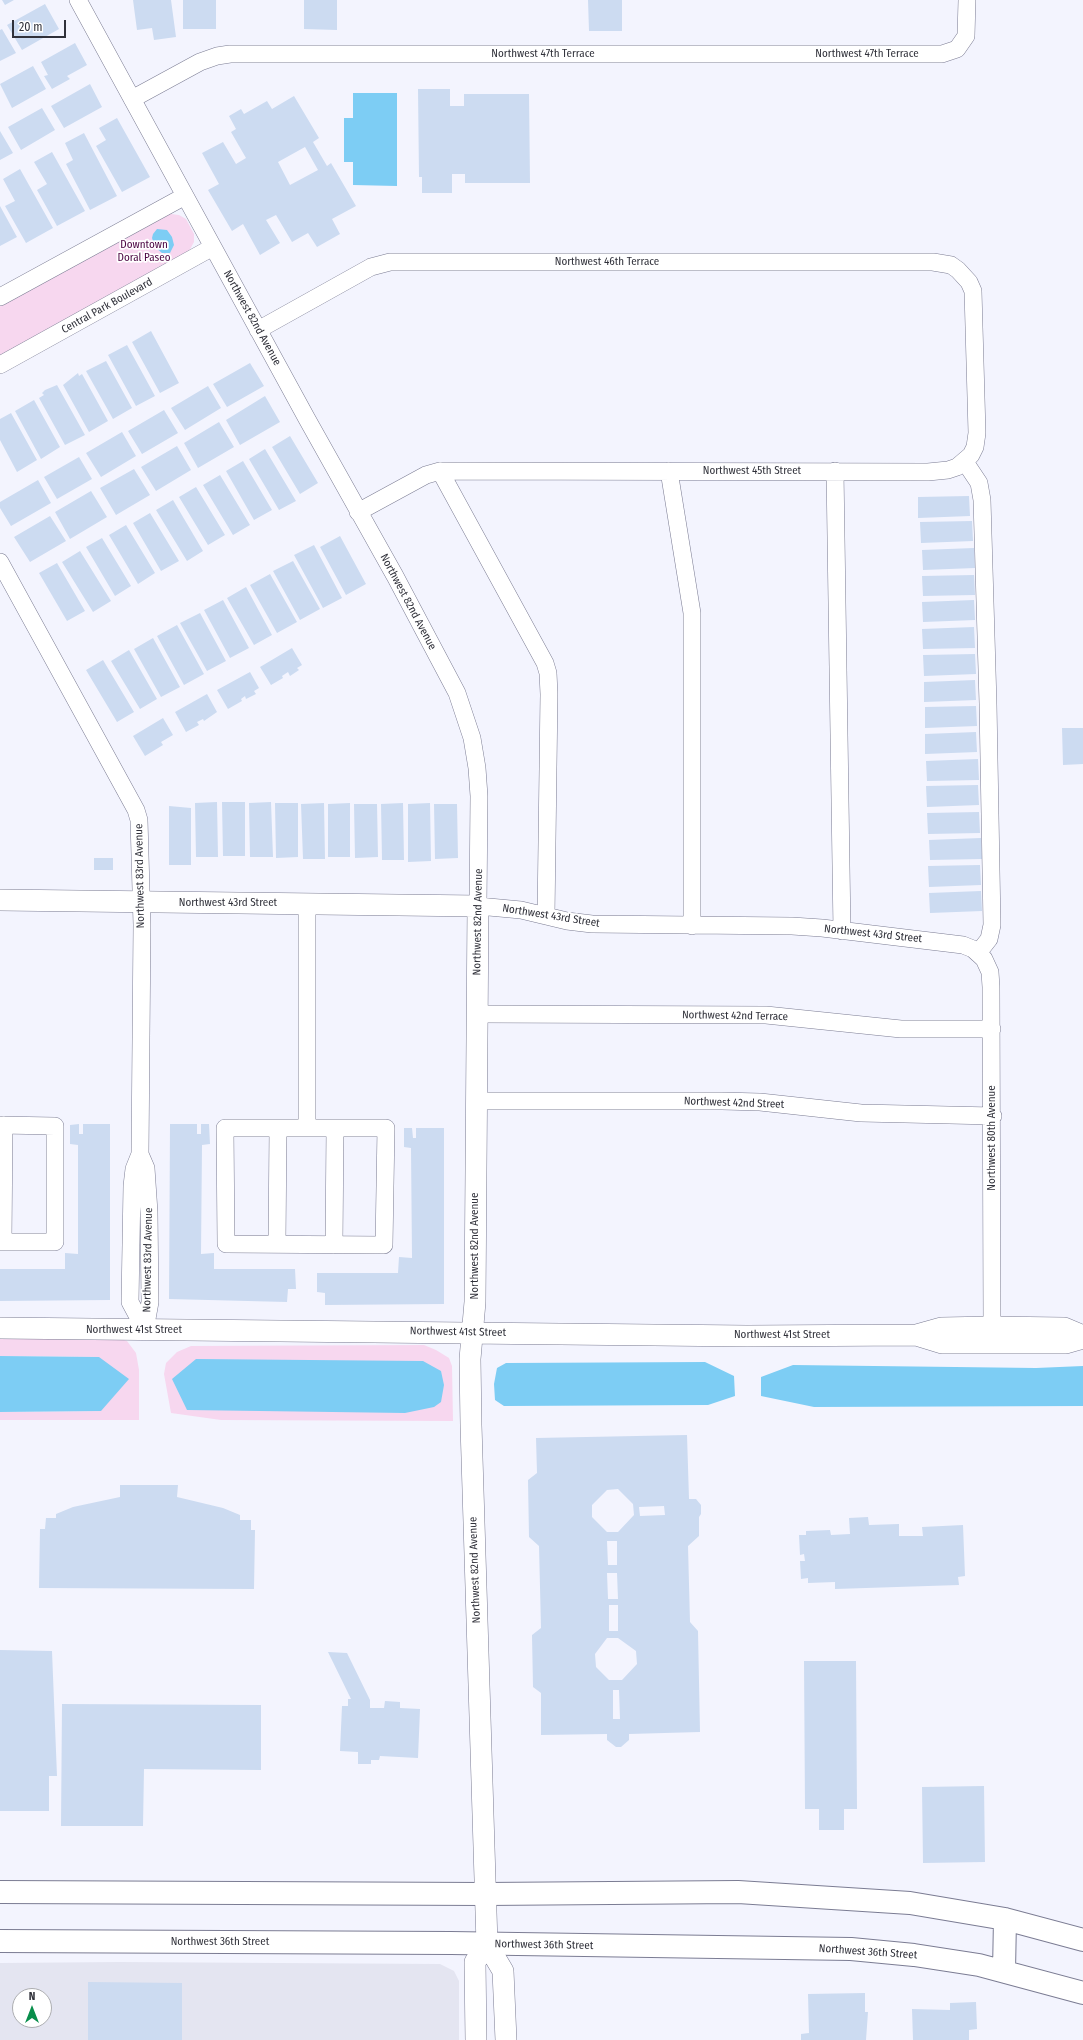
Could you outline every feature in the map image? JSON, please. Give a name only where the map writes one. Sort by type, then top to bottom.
[{"type":"main road","points":[[0,1892],[485,1894],[738,1892],[910,1903],[1005,1919],[1083,1940]]},
{"type":"main road","points":[[1004,1971],[1005,1919]]},
{"type":"main road","name":"Northwest 36th Street","points":[[0,1941],[487,1944],[851,1949],[944,1959],[1004,1971],[1083,1993]]},
{"type":"street","name":"Northwest 82nd Avenue","points":[[78,0],[358,512],[395,576],[451,681],[468,723],[474,748],[478,782],[478,906],[475,1302],[470,1360],[471,1417],[487,1944],[503,1971],[506,2040]]},
{"type":"street","name":"Northwest 47th Terrace","points":[[132,99],[200,62],[217,56],[230,54],[937,54],[952,52],[961,45],[967,32],[966,0]]},
{"type":"street","points":[[0,297],[185,196]]},
{"type":"street","name":"Central Park Boulevard","points":[[0,365],[213,247]]},
{"type":"street","name":"Northwest 46th Terrace","points":[[258,330],[371,268],[390,262],[933,262],[951,265],[967,278],[973,291],[974,299],[978,434],[975,447],[965,462]]},
{"type":"street","points":[[965,462],[979,483],[982,500],[988,696],[992,925],[989,939],[978,953]]},
{"type":"street","name":"Northwest 45th Street","points":[[358,512],[426,475],[440,471],[939,471],[957,467],[965,462]]},
{"type":"street","points":[[440,471],[545,663],[548,673],[546,916]]},
{"type":"street","points":[[669,471],[692,613],[692,926]]},
{"type":"street","points":[[835,471],[842,931]]},
{"type":"street","name":"Northwest 83rd Avenue","points":[[0,562],[138,815],[142,902],[140,1154],[134,1169],[132,1186],[130,1302],[145,1330]]},
{"type":"street","name":"Northwest 43rd Street","points":[[0,900],[478,906],[513,908],[567,921],[599,925],[792,926],[953,943],[968,947],[978,953]]},
{"type":"street","points":[[307,904],[307,1128]]},
{"type":"street","name":"Northwest 80th Avenue","points":[[978,953],[986,963],[990,972],[993,1116],[992,1327]]},
{"type":"street","name":"Northwest 42nd Terrace","points":[[476,1014],[766,1015],[901,1029],[992,1029]]},
{"type":"street","name":"Northwest 42nd Street","points":[[476,1101],[760,1102],[861,1114],[993,1116]]},
{"type":"street","points":[[2,1125],[55,1126],[55,1242],[1,1242],[2,1125]]},
{"type":"street","points":[[225,1128],[278,1128],[386,1128],[384,1245],[226,1244],[225,1128]]},
{"type":"street","points":[[277,1244],[278,1128]]},
{"type":"street","points":[[334,1244],[335,1128]]},
{"type":"street","name":"Northwest 41st Street","points":[[0,1328],[472,1332],[620,1335],[916,1335],[941,1328],[992,1327],[1064,1328],[1083,1337]]},
{"type":"street","name":"Northwest 41st Street","points":[[916,1335],[942,1343],[1066,1343],[1083,1337]]},
{"type":"street","points":[[476,2040],[475,1962],[487,1944]]},
{"type":"shaded area","points":[[120,1962],[440,1964],[454,1971],[459,1981],[459,2040],[0,2040],[0,1963]]},
{"type":"green space","name":"Downtown Doral Paseo","points":[[163,215],[179,215],[186,219],[194,234],[194,242],[188,253],[0,358],[0,303]]},
{"type":"green space","points":[[0,1335],[110,1336],[127,1341],[136,1353],[139,1370],[139,1420],[0,1420],[0,1412],[101,1411],[99,1357],[0,1356]]},
{"type":"green space","points":[[424,1345],[449,1358],[452,1366],[453,1421],[221,1420],[171,1413],[164,1374],[166,1363],[177,1352],[191,1346]]},
{"type":"water","points":[[353,93],[397,93],[397,186],[353,185],[353,162],[344,162],[344,118],[353,118]]},
{"type":"water","points":[[157,229],[167,230],[172,237],[174,245],[170,253],[162,253],[155,247],[152,238]]},
{"type":"water","points":[[0,1356],[99,1357],[129,1379],[101,1411],[0,1412]]},
{"type":"water","points":[[196,1359],[423,1361],[441,1371],[444,1385],[441,1402],[434,1407],[405,1413],[187,1410],[172,1379]]},
{"type":"water","points":[[705,1362],[734,1376],[735,1396],[708,1405],[504,1406],[495,1400],[494,1384],[497,1368],[506,1363]]},
{"type":"water","points":[[793,1365],[1036,1368],[1083,1366],[1083,1406],[814,1407],[761,1396],[761,1377]]},
{"type":"building","points":[[2,0],[14,0],[5,5]]},
{"type":"building","points":[[133,0],[171,0],[176,37],[154,40],[152,28],[137,30]]},
{"type":"building","points":[[183,0],[216,0],[216,29],[183,29]]},
{"type":"building","points":[[304,0],[337,0],[337,30],[304,29]]},
{"type":"building","points":[[588,0],[622,0],[622,31],[589,31]]},
{"type":"building","points":[[45,4],[59,29],[22,50],[7,25]]},
{"type":"building","points":[[2,29],[16,53],[0,61],[0,30]]},
{"type":"building","points":[[75,43],[87,65],[67,76],[70,79],[52,89],[44,76],[48,75],[41,62]]},
{"type":"building","points":[[33,66],[46,89],[12,108],[0,84]]},
{"type":"building","points":[[90,84],[102,107],[64,128],[51,106]]},
{"type":"building","points":[[418,89],[450,89],[450,106],[464,106],[464,94],[529,94],[530,183],[465,183],[465,174],[452,174],[452,193],[422,193],[422,177],[419,177]]},
{"type":"building","points":[[294,96],[319,138],[313,142],[327,166],[331,163],[356,206],[332,219],[340,234],[317,247],[308,233],[292,242],[276,215],[266,220],[280,243],[260,255],[243,224],[232,231],[208,190],[219,184],[202,153],[223,142],[236,164],[246,158],[231,132],[236,129],[229,116],[241,109],[244,114],[267,101],[272,109]],"holes":[[[305,147],[318,170],[290,185],[278,162]]]},
{"type":"building","points":[[42,108],[55,130],[21,150],[8,127]]},
{"type":"building","points":[[117,118],[150,177],[122,192],[96,146],[106,140],[99,128]]},
{"type":"building","points":[[0,131],[13,153],[0,160]]},
{"type":"building","points":[[84,133],[117,196],[90,210],[66,164],[73,160],[65,143]]},
{"type":"building","points":[[52,152],[85,211],[57,226],[37,190],[47,184],[34,162]]},
{"type":"building","points":[[20,169],[53,228],[26,243],[5,206],[15,201],[3,179]]},
{"type":"building","points":[[0,206],[17,237],[0,246]]},
{"type":"building","points":[[151,331],[179,383],[160,393],[132,342]]},
{"type":"building","points":[[127,345],[155,396],[136,406],[108,355]]},
{"type":"building","points":[[106,361],[132,408],[113,419],[86,371]]},
{"type":"building","points":[[250,363],[264,386],[227,407],[213,384]]},
{"type":"building","points":[[78,373],[79,376],[82,374],[108,421],[89,432],[63,385]]},
{"type":"building","points":[[57,385],[85,435],[65,445],[39,398],[44,395],[42,393],[45,390]]},
{"type":"building","points":[[208,386],[221,408],[185,430],[171,408]]},
{"type":"building","points":[[265,396],[280,422],[240,445],[226,420]]},
{"type":"building","points":[[34,400],[60,447],[41,459],[15,411]]},
{"type":"building","points":[[164,410],[178,433],[142,454],[128,431]]},
{"type":"building","points":[[11,413],[37,460],[17,472],[0,440],[0,419]]},
{"type":"building","points":[[219,422],[234,447],[198,468],[184,443]]},
{"type":"building","points":[[122,432],[136,456],[101,477],[86,453]]},
{"type":"building","points":[[290,436],[318,483],[300,494],[272,447]]},
{"type":"building","points":[[177,446],[191,470],[156,491],[141,467]]},
{"type":"building","points":[[265,449],[296,501],[279,510],[249,459]]},
{"type":"building","points":[[79,457],[92,479],[57,499],[44,477]]},
{"type":"building","points":[[243,461],[272,510],[254,520],[226,471]]},
{"type":"building","points":[[134,469],[150,495],[116,515],[100,488]]},
{"type":"building","points":[[220,475],[250,525],[233,535],[203,485]]},
{"type":"building","points":[[38,480],[51,503],[11,526],[0,508],[0,502]]},
{"type":"building","points":[[196,487],[225,535],[208,545],[179,497]]},
{"type":"building","points":[[91,491],[107,517],[70,539],[55,512]]},
{"type":"building","points":[[969,496],[970,516],[918,518],[918,497]]},
{"type":"building","points":[[173,500],[203,551],[187,561],[156,510]]},
{"type":"building","points":[[150,513],[179,561],[161,571],[133,523]]},
{"type":"building","points":[[50,516],[66,541],[30,562],[14,537]]},
{"type":"building","points":[[972,521],[973,541],[921,543],[920,522]]},
{"type":"building","points":[[126,525],[155,573],[138,584],[109,535]]},
{"type":"building","points":[[340,536],[366,584],[346,595],[320,547]]},
{"type":"building","points":[[102,538],[131,586],[115,596],[86,547]]},
{"type":"building","points":[[314,545],[342,598],[323,608],[294,555]]},
{"type":"building","points":[[974,548],[975,568],[923,570],[922,550]]},
{"type":"building","points":[[80,551],[111,601],[93,612],[62,562]]},
{"type":"building","points":[[293,561],[320,609],[300,620],[273,571]]},
{"type":"building","points":[[57,563],[85,611],[67,621],[39,573]]},
{"type":"building","points":[[270,574],[297,622],[277,633],[250,585]]},
{"type":"building","points":[[974,575],[975,595],[923,596],[922,576]]},
{"type":"building","points":[[246,587],[272,635],[254,645],[227,598]]},
{"type":"building","points":[[223,600],[249,648],[230,658],[204,610]]},
{"type":"building","points":[[974,600],[975,620],[923,622],[922,602]]},
{"type":"building","points":[[200,613],[226,661],[207,671],[180,623]]},
{"type":"building","points":[[177,625],[204,674],[184,685],[157,636]]},
{"type":"building","points":[[974,627],[975,648],[923,649],[922,629]]},
{"type":"building","points":[[153,638],[180,687],[161,697],[134,649]]},
{"type":"building","points":[[292,648],[302,665],[297,668],[299,670],[290,676],[288,672],[282,676],[283,678],[271,685],[260,667]]},
{"type":"building","points":[[129,650],[157,699],[140,709],[111,661]]},
{"type":"building","points":[[975,654],[976,674],[924,676],[923,655]]},
{"type":"building","points":[[103,660],[134,712],[117,722],[86,670]]},
{"type":"building","points":[[250,672],[259,688],[254,691],[256,694],[246,699],[245,696],[241,699],[242,701],[228,709],[217,690]]},
{"type":"building","points":[[975,680],[976,700],[924,702],[924,682]]},
{"type":"building","points":[[207,694],[217,712],[204,721],[203,719],[197,722],[199,725],[186,732],[175,712]]},
{"type":"building","points":[[976,706],[977,726],[925,728],[925,707]]},
{"type":"building","points":[[163,718],[173,735],[161,742],[163,745],[145,756],[133,736]]},
{"type":"building","points":[[1062,728],[1083,728],[1083,764],[1063,765]]},
{"type":"building","points":[[976,732],[977,752],[925,754],[925,734]]},
{"type":"building","points":[[978,759],[979,780],[927,781],[926,761]]},
{"type":"building","points":[[978,785],[979,805],[927,807],[926,786]]},
{"type":"building","points":[[217,802],[218,857],[196,857],[195,803]]},
{"type":"building","points":[[222,802],[245,802],[245,856],[223,856]]},
{"type":"building","points":[[271,802],[273,857],[250,857],[249,803]]},
{"type":"building","points":[[275,803],[298,803],[298,857],[276,858]]},
{"type":"building","points":[[324,803],[325,859],[303,859],[301,804]]},
{"type":"building","points":[[350,803],[350,857],[328,857],[328,804]]},
{"type":"building","points":[[403,803],[404,860],[382,860],[381,804]]},
{"type":"building","points":[[430,803],[431,861],[408,862],[408,804]]},
{"type":"building","points":[[354,804],[377,804],[378,857],[355,858]]},
{"type":"building","points":[[434,804],[457,804],[458,858],[435,859]]},
{"type":"building","points":[[169,806],[191,808],[191,865],[169,865]]},
{"type":"building","points":[[979,812],[980,833],[928,834],[927,813]]},
{"type":"building","points":[[981,838],[982,859],[930,860],[929,840]]},
{"type":"building","points":[[94,858],[113,858],[113,870],[94,870]]},
{"type":"building","points":[[980,865],[981,885],[929,887],[928,866]]},
{"type":"building","points":[[981,891],[982,911],[930,913],[929,893]]},
{"type":"building","points":[[79,1124],[79,1134],[83,1134],[83,1124],[110,1124],[110,1300],[0,1301],[0,1269],[65,1269],[65,1253],[78,1254],[78,1145],[70,1144],[70,1125]]},
{"type":"building","points":[[170,1124],[197,1124],[197,1134],[201,1134],[201,1124],[209,1124],[210,1144],[202,1145],[201,1254],[214,1253],[214,1269],[295,1269],[296,1289],[288,1289],[287,1302],[169,1299]]},
{"type":"building","points":[[404,1128],[412,1128],[413,1138],[416,1138],[416,1128],[444,1128],[444,1304],[325,1305],[325,1293],[317,1292],[317,1273],[398,1273],[399,1257],[412,1258],[411,1148],[404,1147]]},
{"type":"building","points":[[687,1435],[689,1499],[696,1499],[701,1505],[701,1514],[699,1517],[699,1536],[688,1546],[690,1622],[698,1631],[700,1732],[629,1734],[629,1740],[621,1747],[616,1747],[607,1740],[607,1734],[541,1735],[541,1693],[533,1687],[532,1635],[541,1628],[539,1546],[529,1537],[528,1480],[537,1473],[536,1438]],"holes":[[[618,1489],[633,1504],[634,1515],[618,1532],[607,1532],[592,1517],[592,1505],[607,1490]],[[664,1506],[665,1515],[640,1516],[639,1507]],[[607,1541],[617,1541],[617,1565],[608,1565]],[[607,1573],[617,1573],[618,1599],[608,1599]],[[609,1605],[618,1605],[618,1631],[609,1631]],[[607,1638],[618,1638],[636,1651],[637,1664],[622,1680],[609,1680],[596,1667],[595,1654]],[[613,1690],[619,1690],[620,1719],[613,1719]]]},
{"type":"building","points":[[120,1485],[178,1485],[177,1497],[223,1508],[240,1515],[240,1520],[251,1520],[251,1530],[255,1530],[254,1589],[39,1588],[40,1529],[45,1529],[46,1518],[56,1518],[56,1514],[73,1507],[120,1497]]},
{"type":"building","points":[[868,1517],[869,1525],[899,1524],[899,1536],[923,1536],[922,1527],[963,1525],[965,1576],[958,1577],[959,1585],[835,1589],[835,1582],[808,1583],[808,1578],[801,1579],[800,1561],[805,1561],[804,1554],[800,1555],[799,1535],[806,1535],[806,1531],[830,1530],[831,1535],[850,1534],[849,1518]]},
{"type":"building","points":[[0,1650],[52,1651],[57,1776],[49,1776],[49,1811],[0,1811]]},
{"type":"building","points":[[328,1652],[347,1653],[370,1700],[370,1708],[384,1708],[385,1701],[400,1702],[400,1708],[420,1709],[418,1758],[380,1756],[379,1760],[371,1760],[371,1764],[358,1764],[358,1752],[340,1751],[342,1706],[348,1706],[348,1699],[351,1699]]},
{"type":"building","points":[[804,1661],[856,1661],[857,1809],[844,1809],[844,1830],[819,1830],[819,1809],[805,1809]]},
{"type":"building","points":[[62,1704],[261,1705],[261,1770],[144,1769],[143,1826],[61,1826]]},
{"type":"building","points":[[984,1786],[985,1862],[923,1863],[922,1787]]},
{"type":"building","points":[[88,1982],[182,1983],[182,2040],[88,2040]]},
{"type":"building","points":[[865,1993],[865,2012],[868,2012],[866,2040],[801,2040],[801,2034],[809,2033],[808,1994]]},
{"type":"building","points":[[976,2002],[977,2029],[969,2030],[969,2040],[913,2040],[912,2009],[950,2010],[950,2003]]}]
